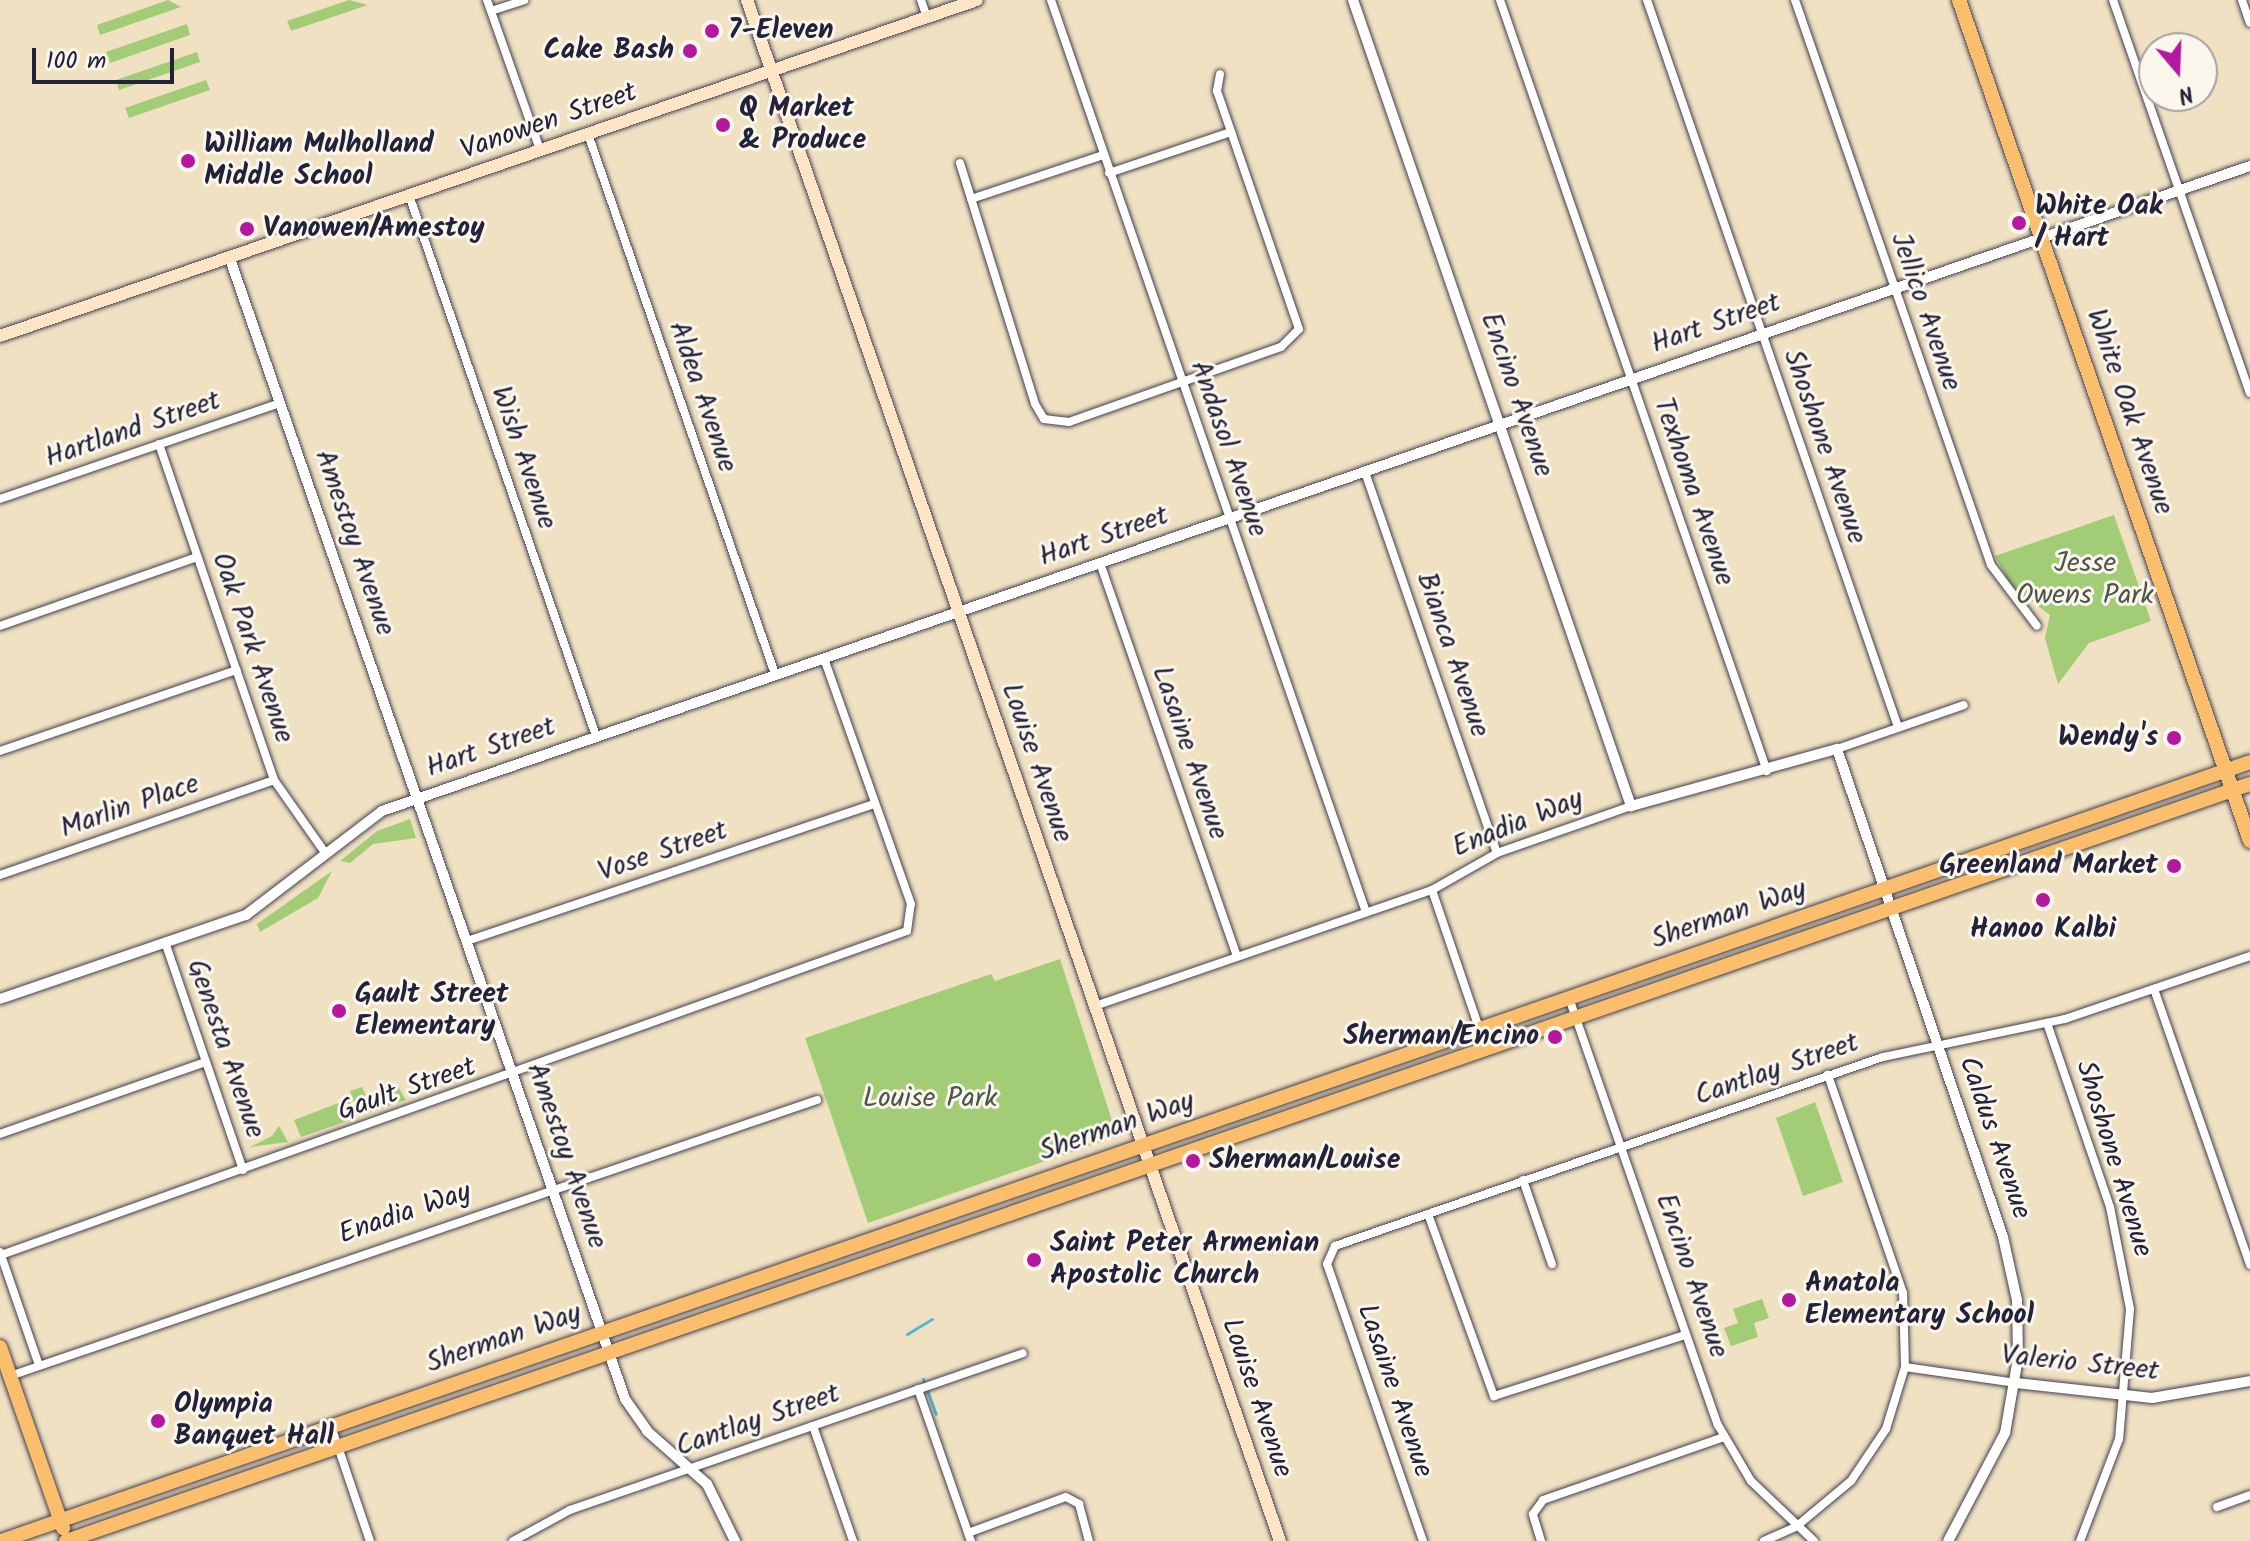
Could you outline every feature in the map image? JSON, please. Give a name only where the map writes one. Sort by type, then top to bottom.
[{"type":"main road","name":"Louise Avenue","points":[[747,0],[1280,1541]]},
{"type":"main road","name":"Vanowen Street","points":[[0,336],[977,0]]},
{"type":"main road","name":"White Oak Avenue","points":[[1959,0],[2250,841]]},
{"type":"main road","name":"Sherman Way","points":[[1,1541],[2250,762]]},
{"type":"main road","name":"Sherman Way","points":[[67,1541],[2250,784]]},
{"type":"main road","points":[[0,1347],[67,1541]]},
{"type":"street","points":[[487,0],[540,150]]},
{"type":"street","points":[[491,11],[524,0]]},
{"type":"street","points":[[921,0],[927,17]]},
{"type":"street","name":"Andasol Avenue","points":[[1051,0],[1366,912]]},
{"type":"street","name":"Encino Avenue","points":[[1353,0],[1631,806]]},
{"type":"street","name":"Texhoma Avenue","points":[[1500,0],[1767,771]]},
{"type":"street","name":"Shoshone Avenue","points":[[1647,0],[1898,727]]},
{"type":"street","name":"Jellico Avenue","points":[[1795,0],[1991,565],[2003,591],[2037,626]]},
{"type":"street","points":[[2113,0],[2250,393]]},
{"type":"street","points":[[2242,0],[2250,23]]},
{"type":"street","points":[[960,163],[1044,419],[1069,422],[1296,337],[1299,319],[1217,91],[1220,74]]},
{"type":"street","points":[[1109,173],[1231,132]]},
{"type":"street","name":"Aldea Avenue","points":[[588,134],[775,674]]},
{"type":"street","points":[[971,199],[1103,155]]},
{"type":"street","name":"Hart Street","points":[[0,999],[261,908],[375,814],[2250,166]]},
{"type":"street","name":"Wish Avenue","points":[[409,195],[596,736]]},
{"type":"street","name":"Amestoy Avenue","points":[[229,256],[631,1410],[714,1493],[735,1541]]},
{"type":"street","name":"Hartland Street","points":[[0,499],[280,403]]},
{"type":"street","name":"Oak Park Avenue","points":[[159,444],[274,780],[326,854]]},
{"type":"street","name":"Bianca Avenue","points":[[1365,472],[1497,853]]},
{"type":"street","points":[[0,626],[197,557]]},
{"type":"street","name":"Lasaine Avenue","points":[[1100,563],[1237,957]]},
{"type":"street","points":[[824,658],[874,804]]},
{"type":"street","points":[[0,751],[236,670]]},
{"type":"street","name":"Enadia Way","points":[[1095,1006],[1432,890],[1497,853],[1631,806],[1710,779],[1767,771],[1964,705]]},
{"type":"street","name":"Caldus Avenue","points":[[1837,749],[2012,1271],[2016,1383],[1995,1460],[1948,1541]]},
{"type":"street","name":"Marlin Place","points":[[0,875],[274,780]]},
{"type":"street","name":"Gault Street","points":[[1,1253],[513,1077],[590,1039],[911,926],[911,904],[874,804]]},
{"type":"street","name":"Vose Street","points":[[467,941],[874,804]]},
{"type":"street","points":[[1432,890],[1486,1049]]},
{"type":"street","name":"Genesta Avenue","points":[[165,942],[243,1170]]},
{"type":"street","name":"Cantlay Street","points":[[1328,1254],[1428,1214],[1828,1075],[1937,1045],[2047,1023],[2250,956]]},
{"type":"street","points":[[2154,989],[2250,1265]]},
{"type":"street","name":"Encino Avenue","points":[[1569,998],[1685,1335],[1724,1437],[1751,1481],[1814,1541]]},
{"type":"street","name":"Shoshone Avenue","points":[[2047,1023],[2119,1239],[2130,1309],[2128,1397],[2109,1476],[2080,1541]]},
{"type":"street","points":[[0,1134],[206,1062]]},
{"type":"street","points":[[1764,1541],[1797,1526],[1867,1462],[1886,1429],[1905,1367],[1903,1293],[1828,1075]]},
{"type":"street","name":"Enadia Way","points":[[10,1376],[817,1100]]},
{"type":"street","points":[[1523,1180],[1552,1264]]},
{"type":"street","points":[[1428,1214],[1494,1396],[1685,1335]]},
{"type":"street","points":[[1,1253],[39,1365]]},
{"type":"street","name":"Lasaine Avenue","points":[[1328,1254],[1423,1541]]},
{"type":"street","name":"Cantlay Street","points":[[513,1541],[570,1510],[1023,1353]]},
{"type":"street","name":"Valerio Street","points":[[1905,1367],[2128,1397],[2250,1381]]},
{"type":"street","points":[[918,1389],[970,1537],[1074,1498],[1089,1541]]},
{"type":"street","points":[[331,1426],[370,1541]]},
{"type":"street","points":[[813,1426],[853,1541]]},
{"type":"street","points":[[1541,1541],[1533,1514],[1543,1500],[1724,1437]]},
{"type":"street","points":[[2217,1507],[2250,1495]]},
{"type":"green space","points":[[168,0],[181,7],[100,35],[97,25]]},
{"type":"green space","points":[[349,0],[368,5],[291,31],[287,21]]},
{"type":"green space","points":[[187,24],[190,35],[110,63],[106,52]]},
{"type":"green space","points":[[197,52],[200,62],[119,90],[116,80]]},
{"type":"green space","points":[[206,80],[210,90],[129,118],[125,108]]},
{"type":"green space","name":"Jesse Owens Park","points":[[2114,515],[2151,621],[2089,643],[2058,684],[2045,638],[2050,615],[2011,586],[1995,556]]},
{"type":"green space","points":[[410,819],[416,838],[373,844],[350,863],[340,861],[377,831]]},
{"type":"green space","points":[[332,871],[318,898],[260,932],[257,924]]},
{"type":"green space","name":"Louise Park","points":[[1060,959],[1117,1136],[868,1223],[805,1038],[991,974],[995,981]]},
{"type":"green space","points":[[397,1085],[406,1100],[359,1116],[350,1091],[362,1087],[366,1096]]},
{"type":"green space","points":[[349,1099],[356,1118],[301,1137],[294,1120]]},
{"type":"green space","points":[[1815,1102],[1843,1182],[1803,1196],[1776,1118]]},
{"type":"green space","points":[[279,1126],[288,1142],[250,1147],[272,1136]]},
{"type":"green space","points":[[1762,1299],[1769,1318],[1754,1323],[1758,1337],[1731,1346],[1724,1328],[1738,1323],[1733,1309]]},
{"type":"waterway","points":[[907,1334],[932,1319]]},
{"type":"waterway","points":[[923,1379],[936,1414]]},
{"type":"place","name":"7-Eleven","points":[[712,31]]},
{"type":"place","name":"Cake Bash","points":[[690,51]]},
{"type":"place","name":"Q Market & Produce","points":[[723,125]]},
{"type":"place","name":"William Mulholland Middle School","points":[[188,161]]},
{"type":"place","name":"White Oak / Hart","points":[[2019,223]]},
{"type":"place","name":"Vanowen/Amestoy","points":[[247,229]]},
{"type":"place","name":"Wendy's","points":[[2174,738]]},
{"type":"place","name":"Greenland Market","points":[[2174,866]]},
{"type":"place","name":"Hanoo Kalbi","points":[[2043,900]]},
{"type":"place","name":"Gault Street Elementary","points":[[339,1011]]},
{"type":"place","name":"Sherman/Encino","points":[[1555,1037]]},
{"type":"place","name":"Sherman/Louise","points":[[1193,1161]]},
{"type":"place","name":"Saint Peter Armenian Apostolic Church","points":[[1034,1260]]},
{"type":"place","name":"Anatola Elementary School","points":[[1789,1300]]},
{"type":"place","name":"Olympia Banquet Hall","points":[[158,1421]]}]
